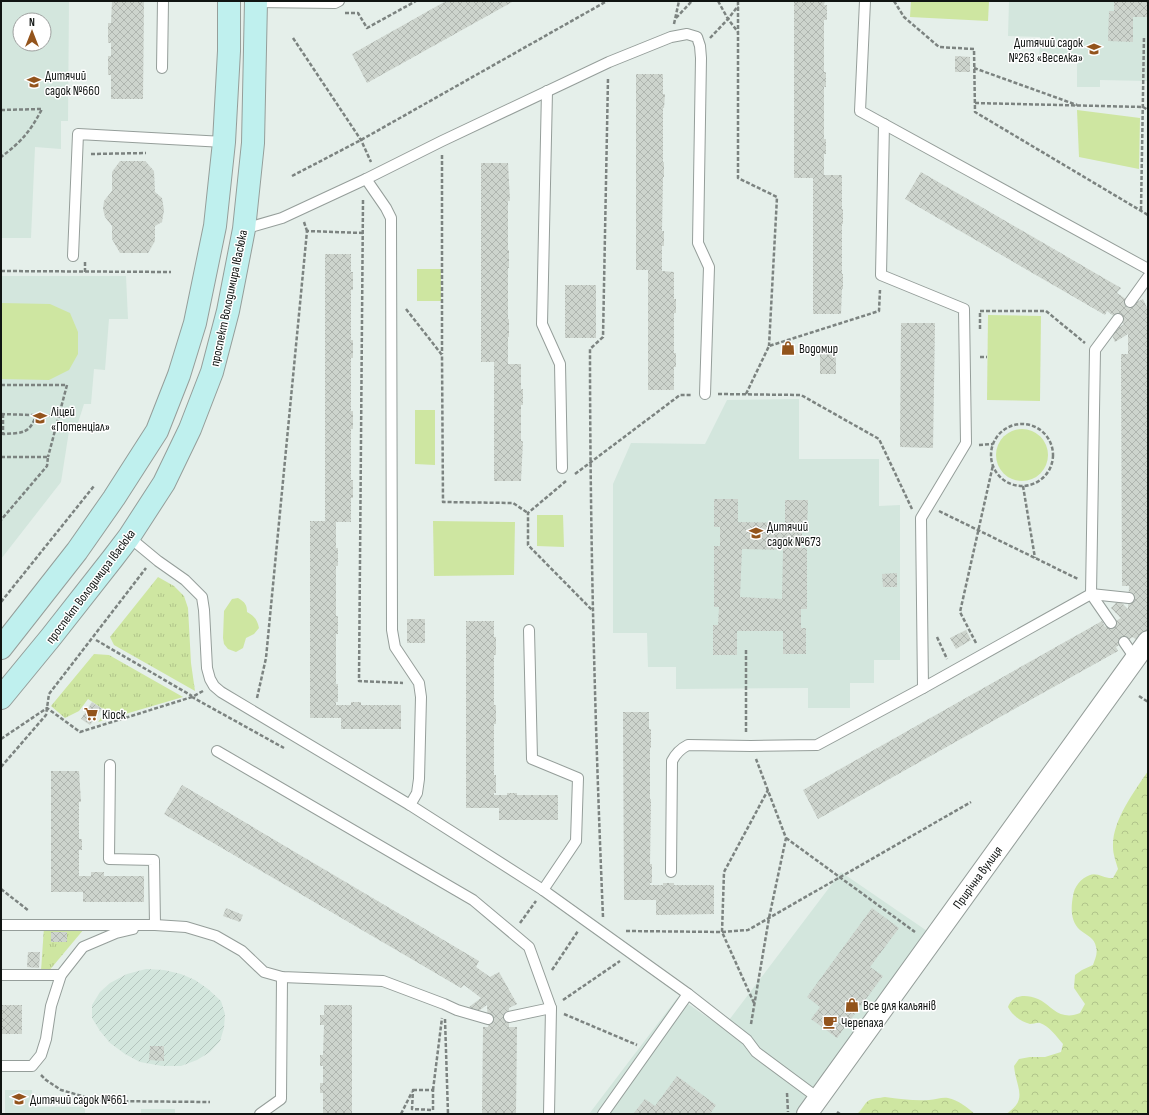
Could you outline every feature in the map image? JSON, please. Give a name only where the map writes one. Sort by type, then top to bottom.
[{"type":"main road","name":"проспект Володимира Івасюка","points":[[1,648],[77,552],[114,498],[157,431],[179,375],[195,323],[215,226],[224,142],[230,1]]},
{"type":"main road","name":"проспект Володимира Івасюка","points":[[1,698],[52,637],[129,537],[164,483],[190,429],[212,372],[228,311],[244,229],[253,144],[256,2]]},
{"type":"street","name":"Прирічна вулиця","points":[[813,1106],[1148,641]]},
{"type":"lane","points":[[162,68],[163,1]]},
{"type":"lane","points":[[256,2],[335,3],[339,1]]},
{"type":"lane","points":[[865,1],[860,111],[1148,269]]},
{"type":"lane","points":[[244,229],[282,218],[365,180],[442,141],[609,62],[672,37],[687,34],[698,37],[700,46],[698,243],[708,267],[705,394]]},
{"type":"lane","points":[[547,91],[542,324],[560,364],[562,468]]},
{"type":"lane","points":[[884,124],[881,275],[964,309],[966,443],[921,518],[923,688]]},
{"type":"lane","points":[[73,256],[78,134],[224,142]]},
{"type":"lane","points":[[365,180],[386,208],[390,218],[392,630],[396,648],[419,683],[421,698],[419,779],[417,793],[410,805]]},
{"type":"lane","points":[[1130,302],[1148,277]]},
{"type":"lane","points":[[1111,624],[1091,590],[1095,350],[1118,319]]},
{"type":"lane","points":[[129,537],[154,558],[185,580],[202,597],[207,668],[214,686],[233,700],[410,805],[543,890],[688,994],[747,1040],[756,1052],[813,1106]]},
{"type":"lane","points":[[671,872],[672,761],[681,748],[688,746],[817,745],[982,655],[1091,590],[1129,598]]},
{"type":"lane","points":[[529,630],[532,759],[578,778],[576,841],[543,890]]},
{"type":"lane","points":[[1124,642],[1135,658]]},
{"type":"lane","points":[[217,751],[473,900],[529,947],[551,1008],[549,1114]]},
{"type":"lane","points":[[110,765],[109,859],[154,860],[155,925]]},
{"type":"lane","points":[[1,925],[155,925],[186,927],[216,936],[242,951],[264,972],[282,977],[383,981],[457,1010],[488,1019]]},
{"type":"lane","points":[[1,1066],[32,1066],[41,1055],[46,1039],[51,1006],[61,975],[83,947],[116,933],[155,925]]},
{"type":"lane","points":[[1,975],[61,975]]},
{"type":"lane","points":[[260,1114],[281,1099],[282,977]]},
{"type":"lane","points":[[603,1114],[688,994]]},
{"type":"lane","points":[[509,1017],[551,1008]]},
{"type":"path","points":[[343,13],[358,13],[367,28],[416,1]]},
{"type":"path","points":[[292,176],[361,140],[607,1]]},
{"type":"path","points":[[672,37],[679,1]]},
{"type":"path","points":[[675,18],[692,1]]},
{"type":"path","points":[[718,1],[728,19],[738,32]]},
{"type":"path","points":[[738,1],[738,178],[777,197],[769,346],[746,394]]},
{"type":"path","points":[[894,1],[904,17],[939,47],[974,49],[976,112],[1148,215]]},
{"type":"path","points":[[700,46],[714,36],[738,6]]},
{"type":"path","points":[[1141,211],[1144,36]]},
{"type":"path","points":[[293,38],[361,140],[376,174]]},
{"type":"path","points":[[604,934],[593,612],[590,462],[590,349],[602,337],[609,62]]},
{"type":"path","points":[[974,68],[1079,106]]},
{"type":"path","points":[[975,103],[1143,107],[1148,110]]},
{"type":"path","points":[[1,110],[42,109],[34,125],[18,144],[1,157]]},
{"type":"path","points":[[442,141],[443,502],[513,503],[528,513]]},
{"type":"path","points":[[87,154],[150,153]]},
{"type":"path","points":[[365,180],[363,232],[359,681],[419,683]]},
{"type":"path","points":[[257,698],[266,658],[307,231],[363,232]]},
{"type":"path","points":[[85,272],[86,256]]},
{"type":"path","points":[[1,271],[171,272]]},
{"type":"path","points":[[769,346],[879,311],[881,275]]},
{"type":"path","points":[[391,291],[442,354]]},
{"type":"path","points":[[980,357],[987,357]]},
{"type":"path","points":[[1,385],[67,386],[48,457],[47,466],[1,520]]},
{"type":"path","points":[[573,476],[680,395],[800,395],[879,439],[913,513]]},
{"type":"path","points":[[36,415],[33,425],[24,433],[2,434],[2,414],[36,415],[59,416]]},
{"type":"path","points":[[1025,424],[1035,427],[1043,432],[1049,440],[1053,459],[1045,477],[1036,483],[1023,486],[1006,482],[998,474],[993,465],[991,455],[993,444],[999,435],[1006,429],[1015,425],[1025,424]]},
{"type":"path","points":[[979,445],[993,444]]},
{"type":"path","points":[[1,457],[48,457]]},
{"type":"path","points":[[982,655],[960,612],[993,465]]},
{"type":"path","points":[[567,480],[528,513],[528,545],[593,612]]},
{"type":"path","points":[[1,602],[94,486]]},
{"type":"path","points":[[1023,486],[1035,558]]},
{"type":"path","points":[[937,510],[1035,558],[1091,590]]},
{"type":"path","points":[[1,767],[46,715],[48,694],[154,558]]},
{"type":"path","points":[[47,708],[80,732],[192,697],[96,640]]},
{"type":"path","points":[[746,650],[746,731],[786,838],[769,918],[751,1024]]},
{"type":"path","points":[[1139,696],[1148,702]]},
{"type":"path","points":[[1,739],[47,708]]},
{"type":"path","points":[[739,731],[753,731]]},
{"type":"path","points":[[754,1003],[722,932],[724,872],[768,789]]},
{"type":"path","points":[[626,931],[722,932],[748,930],[971,802]]},
{"type":"path","points":[[786,838],[921,937]]},
{"type":"path","points":[[1,889],[47,925]]},
{"type":"path","points":[[512,933],[536,900],[542,905]]},
{"type":"path","points":[[542,985],[578,930],[584,935]]},
{"type":"path","points":[[614,957],[626,965]]},
{"type":"path","points":[[551,1008],[620,961]]},
{"type":"path","points":[[413,1090],[412,1109],[433,1110],[433,1090],[444,1004]]},
{"type":"path","points":[[444,1004],[448,1114]]},
{"type":"path","points":[[551,1008],[648,1050]]},
{"type":"path","points":[[32,1066],[46,1080],[61,1090],[99,1101],[210,1102]]},
{"type":"path","points":[[787,1088],[788,1114]]},
{"type":"path","points":[[413,1090],[433,1090]]},
{"type":"path","points":[[401,1114],[413,1090]]},
{"type":"shaded area","name":"Дитячий садок №660","points":[[1,1],[69,1],[68,121],[61,121],[61,149],[35,147],[31,238],[1,238]]},
{"type":"shaded area","name":"Дитячий садок №263 «Веселка»","points":[[1009,1],[1148,1],[1148,81],[1100,80],[1100,87],[1077,87],[1077,62],[1039,61],[1040,37],[1008,36]]},
{"type":"shaded area","name":"Ліцей «Потенціал»","points":[[1,276],[126,276],[128,319],[109,319],[105,370],[94,369],[91,404],[84,404],[75,432],[69,431],[61,482],[1,559]]},
{"type":"shaded area","name":"Дитячий садок №673","points":[[799,399],[799,459],[879,459],[879,506],[900,505],[900,660],[874,660],[874,683],[850,683],[850,708],[808,708],[808,688],[676,689],[676,667],[648,667],[647,633],[613,633],[613,484],[631,443],[705,444],[727,400]]},
{"type":"shaded area","points":[[841,872],[930,933],[800,1114],[589,1114],[678,997],[723,1028]]},
{"type":"shaded area","points":[[146,969],[164,970],[181,974],[195,980],[221,1001],[225,1014],[224,1028],[220,1041],[210,1052],[197,1060],[181,1066],[162,1066],[140,1062],[125,1054],[110,1043],[100,1031],[92,1018],[92,1005],[100,992],[110,983],[127,974]]},
{"type":"shaded area","name":"Дитячий садок №661","points":[[5,1090],[32,1090],[33,1107],[85,1107],[85,1114],[5,1114]]},
{"type":"shaded area","name":"Дитячий садок №661","points":[[141,1109],[175,1109],[175,1114],[141,1114]]},
{"type":"green space","points":[[911,1],[989,1],[988,21],[910,17]]},
{"type":"green space","points":[[1077,110],[1140,118],[1139,169],[1079,157]]},
{"type":"green space","points":[[417,269],[441,269],[441,301],[417,301]]},
{"type":"green space","points":[[1,303],[50,304],[70,313],[78,332],[78,354],[69,370],[49,380],[1,379]]},
{"type":"green space","points":[[988,315],[1041,316],[1040,401],[987,400]]},
{"type":"green space","points":[[415,410],[435,410],[435,465],[415,464]]},
{"type":"green space","points":[[1017,429],[1027,429],[1041,436],[1048,450],[1048,460],[1041,474],[1027,481],[1017,481],[1007,477],[1000,470],[996,460],[996,450],[1000,440],[1007,433]]},
{"type":"green space","points":[[537,515],[563,515],[564,547],[537,546]]},
{"type":"green space","points":[[433,521],[515,522],[514,575],[434,576]]},
{"type":"green space","points":[[158,577],[174,586],[184,596],[188,608],[191,663],[195,691],[114,645],[110,637]]},
{"type":"green space","points":[[238,598],[247,607],[247,612],[255,618],[259,628],[254,634],[246,638],[243,648],[236,652],[228,649],[224,644],[224,611],[232,599]]},
{"type":"green space","points":[[94,654],[109,655],[183,697],[98,722],[106,711],[88,699],[79,711],[65,718],[51,706]]},
{"type":"green space","points":[[1148,771],[1148,1114],[1006,1114],[1013,1109],[1019,1098],[1014,1066],[1019,1059],[1045,1057],[1061,1052],[1063,1044],[1047,1027],[1040,1023],[1030,1024],[1023,1022],[1014,1015],[1008,1007],[1017,997],[1029,996],[1042,1001],[1061,1014],[1074,1015],[1080,1013],[1085,1004],[1074,988],[1075,975],[1093,965],[1097,952],[1094,941],[1080,930],[1074,922],[1072,900],[1076,886],[1087,876],[1095,874],[1107,878],[1113,878],[1118,869],[1113,847],[1116,827],[1125,807]]},
{"type":"green space","points":[[44,927],[84,929],[48,972],[41,971]]},
{"type":"green space","points":[[885,1097],[918,1100],[948,1098],[959,1102],[975,1114],[857,1114],[868,1101]]},
{"type":"building","points":[[112,1],[144,1],[143,99],[111,99],[111,75],[108,75],[108,56],[111,56],[111,43],[108,43],[108,23],[111,23]]},
{"type":"building","points":[[446,1],[514,1],[367,83],[352,54]]},
{"type":"building","points":[[794,1],[825,1],[824,5],[827,5],[827,20],[824,20],[824,72],[826,72],[826,87],[824,87],[824,139],[826,139],[826,154],[824,154],[824,175],[842,175],[843,289],[841,314],[813,314],[813,178],[794,178]]},
{"type":"building","points":[[1114,1],[1148,1],[1148,17],[1133,17],[1133,42],[1108,41],[1109,11],[1114,11]]},
{"type":"building","points":[[955,56],[970,57],[970,72],[955,72]]},
{"type":"building","points":[[636,74],[663,74],[663,94],[665,94],[663,108],[664,177],[662,231],[664,231],[664,246],[662,246],[662,271],[674,272],[674,299],[676,299],[676,313],[674,313],[674,353],[676,353],[676,367],[674,367],[674,390],[648,390],[648,270],[636,270]]},
{"type":"building","points":[[120,161],[145,161],[154,171],[155,192],[162,198],[164,210],[162,222],[155,226],[155,241],[148,253],[120,253],[112,239],[112,226],[105,217],[103,209],[104,201],[112,191],[112,172]]},
{"type":"building","points":[[481,163],[508,163],[510,201],[508,201],[508,364],[521,364],[521,389],[523,389],[523,405],[521,405],[521,441],[523,441],[521,481],[494,481],[494,362],[481,362]]},
{"type":"building","points":[[921,172],[1121,288],[1117,293],[1133,304],[1143,299],[1148,310],[1148,628],[1139,642],[1133,637],[1116,647],[1118,651],[818,819],[803,790],[1102,621],[1105,627],[1121,618],[1111,608],[1119,600],[1128,609],[1129,586],[1122,586],[1121,354],[1128,354],[1128,334],[1115,342],[1111,333],[1124,324],[1107,311],[1105,315],[905,199]]},
{"type":"building","points":[[325,254],[351,254],[351,272],[353,272],[353,290],[351,290],[351,340],[353,340],[353,358],[351,358],[351,411],[353,411],[353,429],[351,429],[351,480],[353,480],[353,498],[351,498],[351,522],[336,522],[338,566],[336,566],[336,616],[338,616],[338,634],[336,634],[336,684],[338,684],[338,702],[336,702],[336,705],[351,705],[351,702],[361,702],[361,705],[401,705],[401,729],[341,729],[341,718],[310,718],[310,521],[325,521]]},
{"type":"building","points":[[565,285],[596,285],[596,338],[565,338]]},
{"type":"building","points":[[901,323],[935,323],[933,448],[900,447]]},
{"type":"building","name":"Водомир","points":[[791,344],[794,350],[786,353],[784,347]]},
{"type":"building","points":[[820,347],[836,347],[836,374],[820,374]]},
{"type":"building","points":[[714,499],[738,499],[738,522],[785,523],[785,500],[808,500],[807,530],[802,530],[802,548],[807,548],[807,609],[801,609],[801,628],[806,628],[806,654],[783,654],[783,631],[737,631],[737,655],[713,655],[713,625],[718,625],[719,607],[714,607],[714,546],[720,546],[720,527],[714,527]],"holes":[[[742,549],[783,550],[782,599],[740,597]]]},
{"type":"building","points":[[897,573],[897,587],[883,587],[882,574]]},
{"type":"building","points":[[407,619],[425,619],[425,643],[407,643]]},
{"type":"building","points":[[466,621],[494,621],[494,637],[496,637],[496,655],[494,655],[494,705],[496,705],[496,724],[494,724],[494,775],[496,775],[496,793],[494,793],[494,795],[517,793],[517,795],[558,795],[558,820],[499,820],[499,808],[466,808]]},
{"type":"building","points":[[966,630],[971,640],[956,649],[950,638]]},
{"type":"building","name":"Кіоск","points":[[92,702],[102,709],[90,725],[81,719]]},
{"type":"building","points":[[623,712],[649,712],[649,729],[651,729],[650,864],[652,864],[652,883],[650,883],[650,885],[674,883],[674,885],[714,885],[714,914],[656,915],[656,900],[624,900]]},
{"type":"building","points":[[51,771],[79,771],[81,802],[79,802],[79,839],[82,839],[82,850],[79,850],[79,876],[91,876],[91,872],[104,872],[104,876],[144,876],[144,902],[83,902],[83,892],[51,892]]},
{"type":"building","points":[[182,785],[479,961],[476,967],[490,977],[499,972],[517,1004],[509,1008],[509,1027],[517,1027],[516,1114],[482,1114],[483,1027],[488,1027],[487,1005],[474,1014],[469,1007],[481,998],[464,985],[461,988],[164,814]]},
{"type":"building","points":[[226,908],[243,915],[240,922],[223,916]]},
{"type":"building","points":[[872,908],[899,928],[870,967],[883,976],[837,1038],[811,1019],[820,1007],[807,997]]},
{"type":"building","points":[[51,932],[67,932],[67,942],[51,942]]},
{"type":"building","points":[[28,952],[40,952],[39,968],[27,967]]},
{"type":"building","points":[[1,1005],[22,1005],[22,1034],[1,1034]]},
{"type":"building","points":[[324,1005],[352,1005],[352,1114],[323,1114],[323,1093],[320,1093],[320,1083],[323,1083],[323,1066],[320,1066],[320,1055],[323,1055],[324,1025],[320,1025],[320,1015],[324,1015]]},
{"type":"building","points":[[150,1046],[164,1046],[164,1061],[149,1060]]},
{"type":"building","points":[[677,1076],[716,1105],[710,1114],[633,1114],[645,1099],[655,1106]]},
{"type":"place","name":"Дитячий садок №263 «Веселка»","points":[[1094,49]]},
{"type":"place","name":"Дитячий садок №660","points":[[34,82]]},
{"type":"place","name":"Водомир","points":[[788,348]]},
{"type":"place","name":"Ліцей «Потенціал»","points":[[40,418]]},
{"type":"place","name":"Дитячий садок №673","points":[[756,533]]},
{"type":"place","name":"Кіоск","points":[[91,714]]},
{"type":"place","name":"Все для кальянів","points":[[852,1005]]},
{"type":"place","name":"Черепаха","points":[[830,1022]]},
{"type":"place","name":"Дитячий садок №661","points":[[19,1099]]}]
